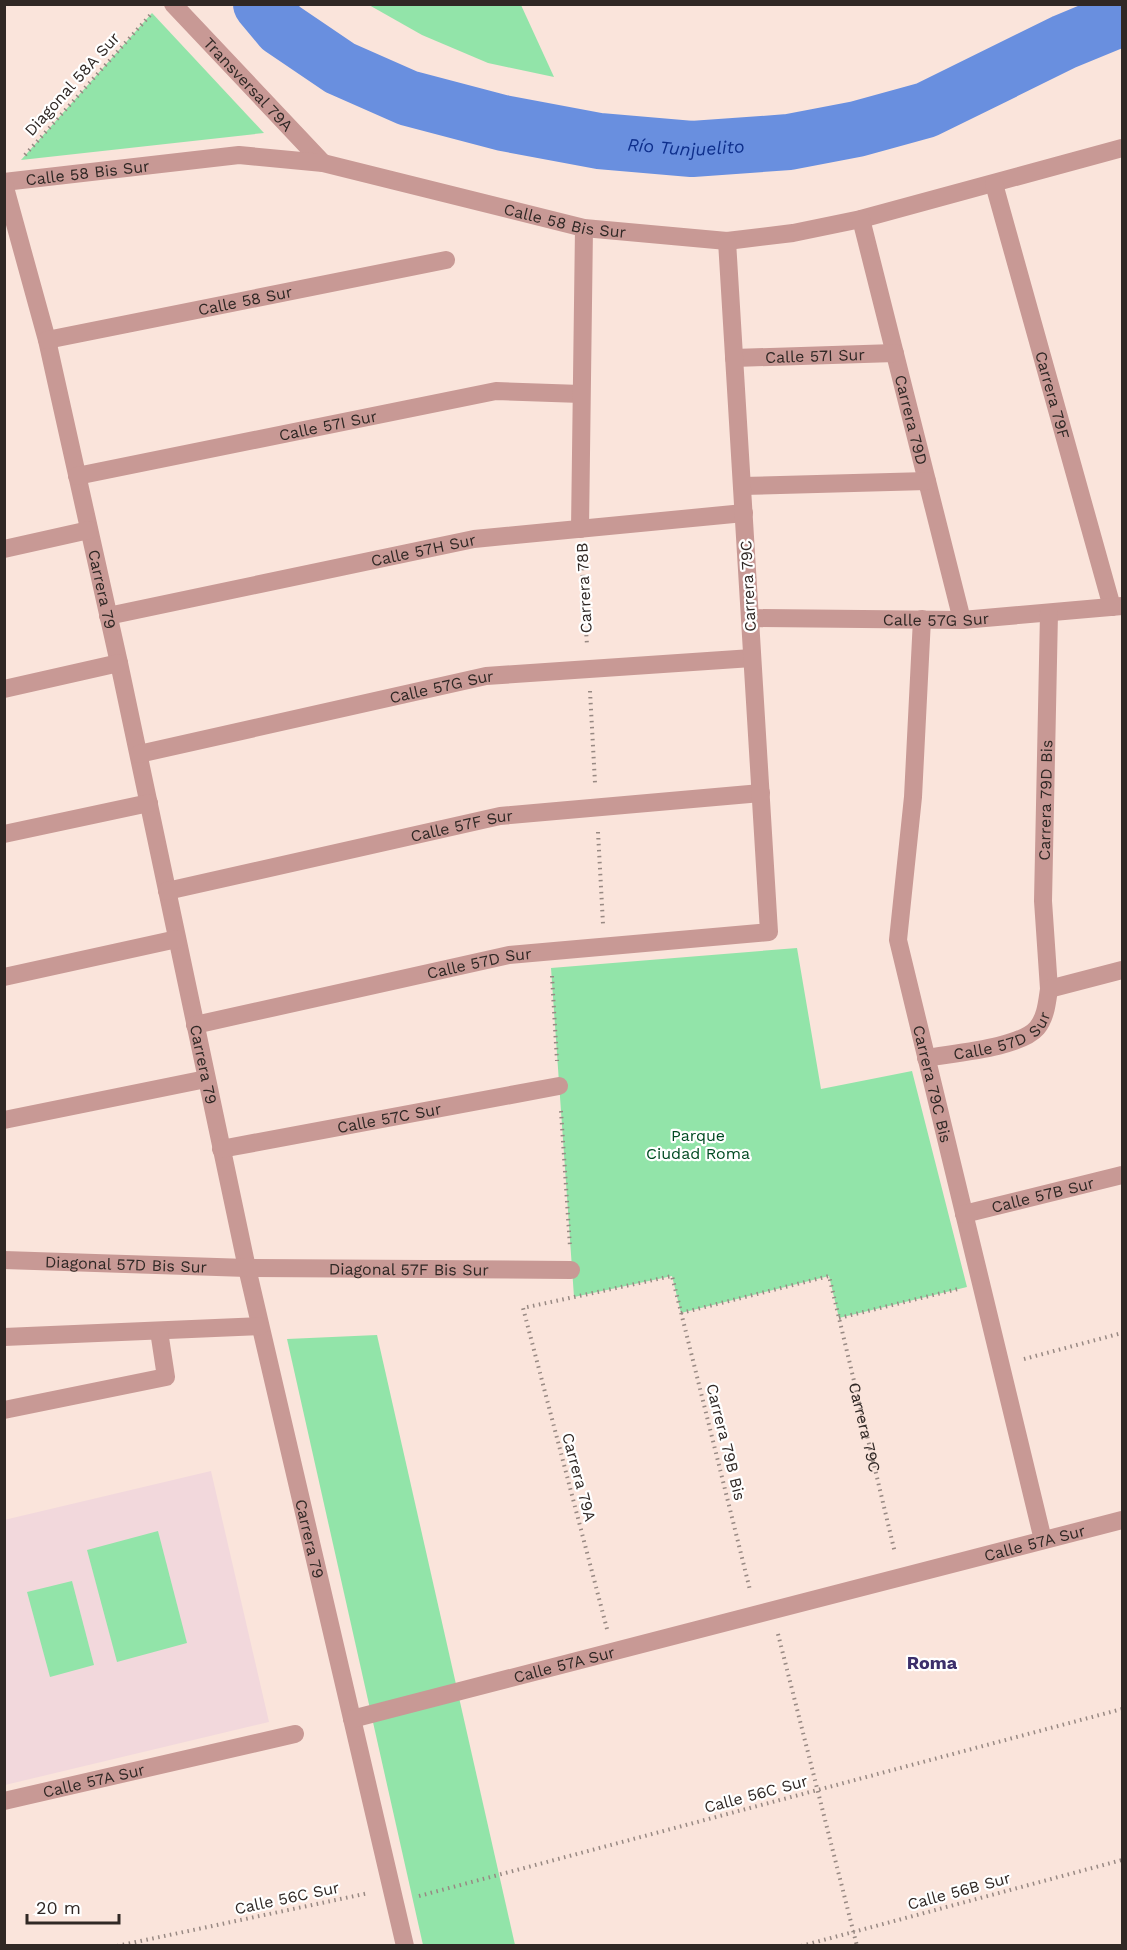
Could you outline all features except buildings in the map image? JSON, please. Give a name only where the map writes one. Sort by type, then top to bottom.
[{"type":"street","name":"Transversal 79A","points":[[173,4],[323,163]]},
{"type":"street","name":"Calle 58 Bis Sur","points":[[4,183],[239,155],[323,163],[584,228],[727,241],[793,233],[861,219],[1122,148]]},
{"type":"street","name":"Carrera 79","points":[[4,183],[47,340],[139,754],[220,1149],[405,1946]]},
{"type":"street","name":"Carrera 79F","points":[[994,184],[1117,607]]},
{"type":"street","name":"Carrera 79D","points":[[861,219],[962,620]]},
{"type":"street","name":"Carrera 78B","points":[[580,529],[584,228]]},
{"type":"street","name":"Carrera 79C","points":[[727,241],[769,932]]},
{"type":"street","name":"Calle 58 Sur","points":[[47,340],[446,260]]},
{"type":"street","name":"Calle 57I Sur","points":[[734,358],[895,353]]},
{"type":"street","name":"Calle 57I Sur","points":[[77,476],[496,391],[582,394]]},
{"type":"street","points":[[742,486],[927,481]]},
{"type":"street","name":"Calle 57H Sur","points":[[108,616],[474,539],[744,513]]},
{"type":"street","points":[[4,549],[89,530]]},
{"type":"street","name":"Calle 57G Sur","points":[[750,618],[962,620],[1117,607]]},
{"type":"street","name":"Carrera 79D Bis","points":[[1049,613],[1043,901],[1049,988]]},
{"type":"street","name":"Carrera 79C Bis","points":[[922,619],[913,797],[898,940],[1042,1540]]},
{"type":"street","name":"Calle 57G Sur","points":[[139,754],[486,675],[752,658]]},
{"type":"street","points":[[4,689],[119,663]]},
{"type":"street","name":"Calle 57F Sur","points":[[167,891],[500,816],[761,793]]},
{"type":"street","points":[[4,834],[149,803]]},
{"type":"street","name":"Calle 57D Sur","points":[[195,1025],[509,955],[769,932]]},
{"type":"street","points":[[4,977],[177,939]]},
{"type":"street","name":"Calle 57D Sur","points":[[926,1058],[1002,1045],[1023,1039],[1037,1028],[1046,1009],[1049,988],[1122,970]]},
{"type":"street","points":[[4,1120],[206,1079]]},
{"type":"street","name":"Calle 57C Sur","points":[[220,1149],[559,1086]]},
{"type":"street","name":"Calle 57B Sur","points":[[964,1214],[1122,1175]]},
{"type":"street","name":"Diagonal 57D Bis Sur","points":[[4,1260],[247,1268]]},
{"type":"street","name":"Diagonal 57F Bis Sur","points":[[247,1268],[571,1269]]},
{"type":"street","points":[[4,1337],[260,1326]]},
{"type":"street","points":[[4,1410],[166,1377],[159,1331]]},
{"type":"street","name":"Calle 57A Sur","points":[[352,1719],[1122,1520]]},
{"type":"street","name":"Calle 57A Sur","points":[[4,1801],[295,1734]]},
{"type":"path","name":"Diagonal 58A Sur","points":[[21,160],[160,4]]},
{"type":"path","name":"Carrera 78B","points":[[580,529],[604,947]]},
{"type":"path","points":[[550,951],[574,1297]]},
{"type":"path","name":"Carrera 79B Bis","points":[[574,1297],[672,1276],[764,1612],[818,1790],[857,1946]]},
{"type":"path","name":"Carrera 79C","points":[[681,1314],[829,1276],[901,1577]]},
{"type":"path","points":[[839,1318],[980,1284]]},
{"type":"path","name":"Carrera 79A","points":[[574,1297],[523,1308],[613,1651]]},
{"type":"path","points":[[1000,1366],[1122,1333]]},
{"type":"path","name":"Calle 56C Sur","points":[[117,1946],[393,1896],[818,1790],[1122,1710]]},
{"type":"path","name":"Calle 56B Sur","points":[[801,1946],[1122,1860]]},
{"type":"shaded area","points":[[211,1471],[269,1722],[5,1785],[4,1520]]},
{"type":"green space","points":[[369,5],[521,5],[554,77],[488,63],[422,35]]},
{"type":"green space","points":[[152,13],[264,133],[21,160]]},
{"type":"green space","name":"Parque Ciudad Roma","points":[[797,948],[821,1089],[912,1071],[967,1287],[839,1318],[829,1276],[681,1313],[672,1276],[574,1297],[551,968]]},
{"type":"green space","points":[[377,1335],[515,1945],[423,1945],[287,1339]]},
{"type":"green space","points":[[158,1531],[187,1643],[117,1662],[87,1550]]},
{"type":"green space","points":[[72,1581],[94,1665],[50,1677],[27,1592]]},
{"type":"waterway","name":"Río Tunjuelito","points":[[261,4],[281,28],[340,68],[408,98],[503,123],[599,141],[692,149],[789,142],[857,129],[926,110],[1064,42],[1122,18]]},
{"type":"district","name":"Roma","points":[[932,1662]]}]
